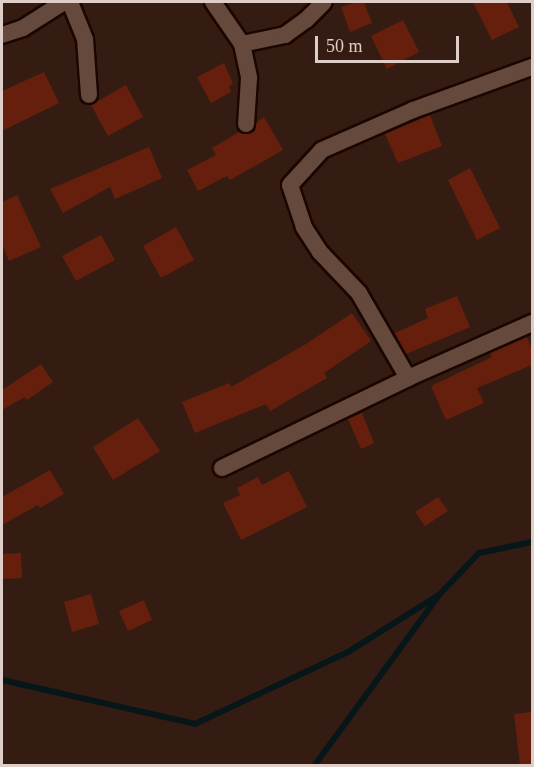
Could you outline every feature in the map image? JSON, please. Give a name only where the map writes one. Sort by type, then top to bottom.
[{"type":"street","points":[[2,34],[22,28],[64,2]]},
{"type":"street","points":[[70,2],[85,39],[89,95]]},
{"type":"street","points":[[213,2],[242,44],[249,78],[246,124]]},
{"type":"street","points":[[242,44],[285,35],[306,20],[324,2]]},
{"type":"street","points":[[408,378],[359,293],[320,252],[304,227],[290,185],[322,150],[413,110],[532,67]]},
{"type":"street","points":[[222,468],[408,378],[532,323]]},
{"type":"building","points":[[364,2],[372,23],[350,32],[341,7]]},
{"type":"building","points":[[473,2],[507,2],[519,27],[492,40]]},
{"type":"building","points":[[403,20],[419,52],[387,69],[371,36]]},
{"type":"building","points":[[224,63],[233,84],[229,86],[231,92],[211,103],[197,77]]},
{"type":"building","points":[[44,72],[59,103],[2,131],[2,91]]},
{"type":"building","points":[[126,85],[143,117],[108,136],[91,105]]},
{"type":"building","points":[[430,115],[442,146],[398,163],[385,134]]},
{"type":"building","points":[[264,117],[283,150],[230,180],[227,176],[198,191],[187,170],[216,155],[212,148],[239,132],[251,133],[257,122]]},
{"type":"building","points":[[149,147],[162,178],[115,199],[110,187],[63,213],[50,189]]},
{"type":"building","points":[[470,168],[500,228],[477,240],[448,180]]},
{"type":"building","points":[[17,195],[41,247],[9,261],[2,244],[2,202]]},
{"type":"building","points":[[176,227],[194,260],[161,278],[143,246]]},
{"type":"building","points":[[101,235],[115,260],[76,281],[62,256]]},
{"type":"building","points":[[457,296],[470,327],[406,354],[395,333],[428,318],[425,309]]},
{"type":"building","points":[[352,313],[371,341],[324,373],[327,378],[270,411],[266,404],[195,433],[182,402],[229,383],[231,387],[306,344]]},
{"type":"building","points":[[527,337],[532,350],[532,365],[477,388],[484,403],[446,420],[431,386],[492,357],[490,353]]},
{"type":"building","points":[[41,364],[53,382],[27,400],[25,397],[2,410],[2,390]]},
{"type":"building","points":[[362,413],[374,443],[361,449],[348,419]]},
{"type":"building","points":[[138,418],[160,451],[113,480],[93,447]]},
{"type":"building","points":[[50,470],[64,494],[2,525],[2,497]]},
{"type":"building","points":[[289,471],[307,507],[241,540],[223,503],[240,495],[237,488],[258,477],[262,485]]},
{"type":"building","points":[[438,497],[448,511],[425,526],[415,512]]},
{"type":"building","points":[[21,553],[22,578],[2,579],[2,554]]},
{"type":"building","points":[[91,594],[99,624],[72,632],[64,602]]},
{"type":"building","points":[[144,600],[152,620],[128,631],[119,611]]},
{"type":"building","points":[[532,712],[532,765],[520,765],[514,714]]},
{"type":"waterway","points":[[314,766],[439,595],[479,553],[532,542]]},
{"type":"waterway","points":[[2,680],[195,724],[348,652],[439,595]]}]
